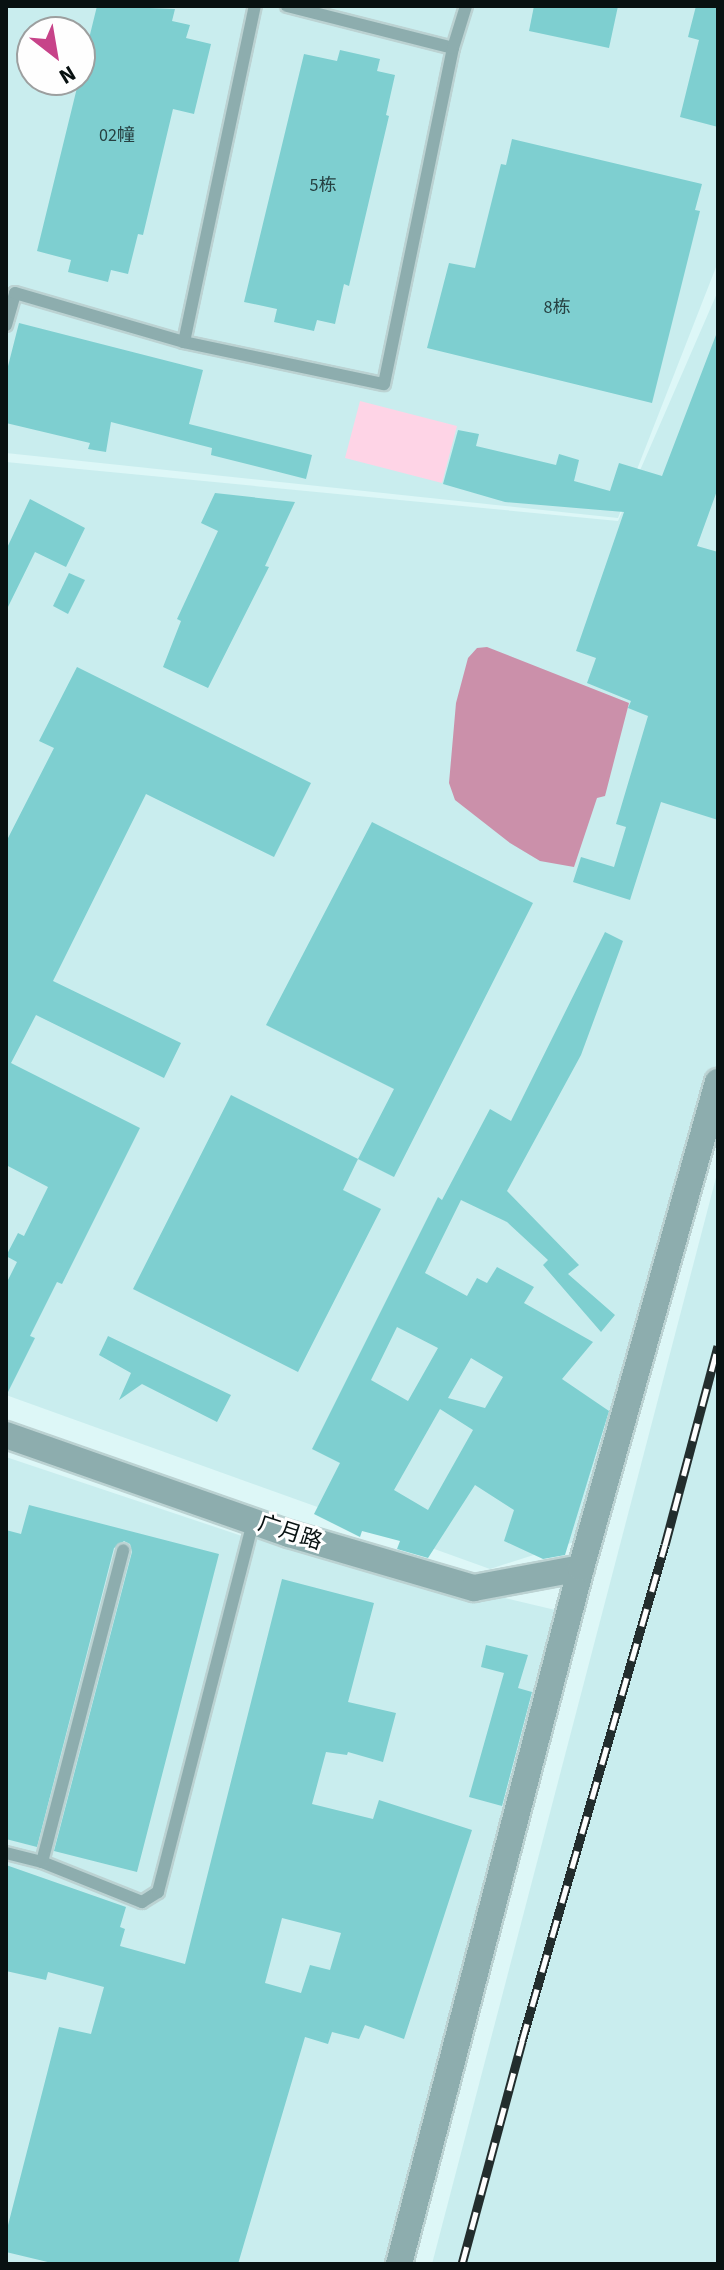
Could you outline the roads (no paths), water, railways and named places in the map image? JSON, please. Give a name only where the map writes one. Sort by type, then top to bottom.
[{"type":"street","points":[[399,2264],[581,1568],[718,1082]]},
{"type":"street","name":"广月路","points":[[6,1435],[253,1522],[474,1588],[581,1568]]},
{"type":"lane","points":[[184,342],[255,6]]},
{"type":"lane","points":[[287,6],[453,48]]},
{"type":"lane","points":[[6,325],[15,293],[184,342],[384,384],[453,48],[466,6]]},
{"type":"lane","points":[[6,1853],[42,1862],[142,1902],[158,1892],[253,1522]]},
{"type":"lane","points":[[42,1862],[123,1550]]},
{"type":"railway","points":[[462,2264],[522,2041],[665,1545],[718,1346]]}]
